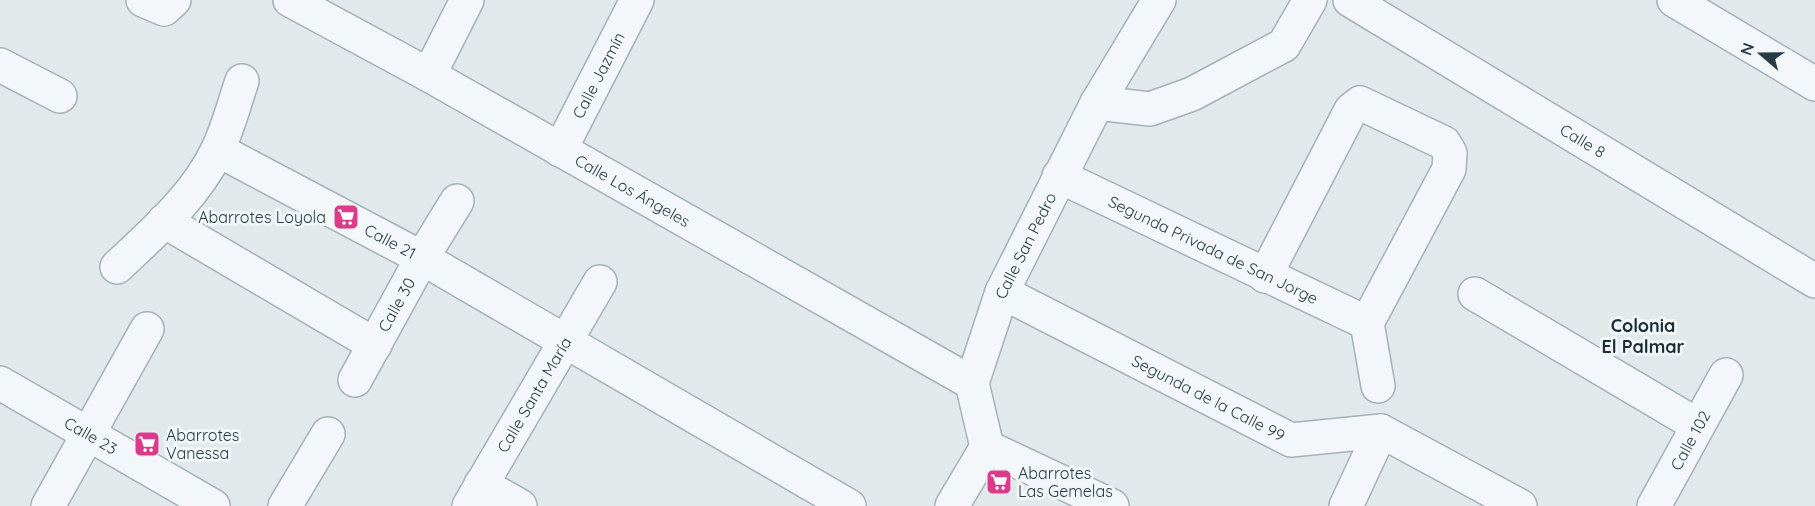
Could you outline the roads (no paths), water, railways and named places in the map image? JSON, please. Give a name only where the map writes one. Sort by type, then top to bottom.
[{"type":"street","points":[[143,0],[164,9],[174,0]]},
{"type":"street","points":[[429,75],[467,0]]},
{"type":"street","name":"Calle Jazmín","points":[[561,150],[637,0]]},
{"type":"street","name":"Calle San Pedro","points":[[972,383],[1002,292],[1097,103],[1160,0]]},
{"type":"street","points":[[1097,103],[1149,109],[1192,94],[1284,45],[1310,0]]},
{"type":"street","name":"Calle 8","points":[[1350,0],[1815,281]]},
{"type":"street","points":[[1674,0],[1815,84]]},
{"type":"street","name":"Calle Los Ángeles","points":[[296,1],[972,383]]},
{"type":"street","points":[[0,64],[60,96]]},
{"type":"street","points":[[117,267],[185,199],[218,150],[242,81]]},
{"type":"street","points":[[1265,276],[1351,110],[1360,103],[1444,143],[1450,153],[1449,169],[1367,323],[1378,386]]},
{"type":"street","name":"Calle 21","points":[[218,150],[422,258],[849,506]]},
{"type":"street","name":"Segunda Privada de San Jorge","points":[[1059,176],[1367,323]]},
{"type":"street","name":"Calle 30","points":[[355,381],[422,258],[457,201]]},
{"type":"street","points":[[164,222],[375,345]]},
{"type":"street","name":"Calle Santa María","points":[[475,495],[563,341],[600,282]]},
{"type":"street","name":"Segunda de la Calle 99","points":[[1002,292],[1291,440],[1381,431]]},
{"type":"street","points":[[1475,294],[1697,424]]},
{"type":"street","points":[[48,506],[147,329]]},
{"type":"street","name":"Calle 102","points":[[1654,506],[1697,424],[1726,375]]},
{"type":"street","name":"Calle 23","points":[[0,383],[213,506]]},
{"type":"street","points":[[952,506],[987,447],[972,383]]},
{"type":"street","points":[[1346,506],[1381,431],[1481,496],[1520,506]]},
{"type":"street","points":[[285,506],[328,434]]},
{"type":"street","points":[[987,447],[1112,506]]},
{"type":"street","points":[[475,495],[520,506]]},
{"type":"place","name":"Abarrotes Loyola","points":[[346,217]]},
{"type":"place","name":"Abarrotes Vanessa","points":[[147,444]]},
{"type":"place","name":"Abarrotes Las Gemelas","points":[[999,482]]},
{"type":"district","name":"Colonia El Palmar","points":[[1643,336]]}]
